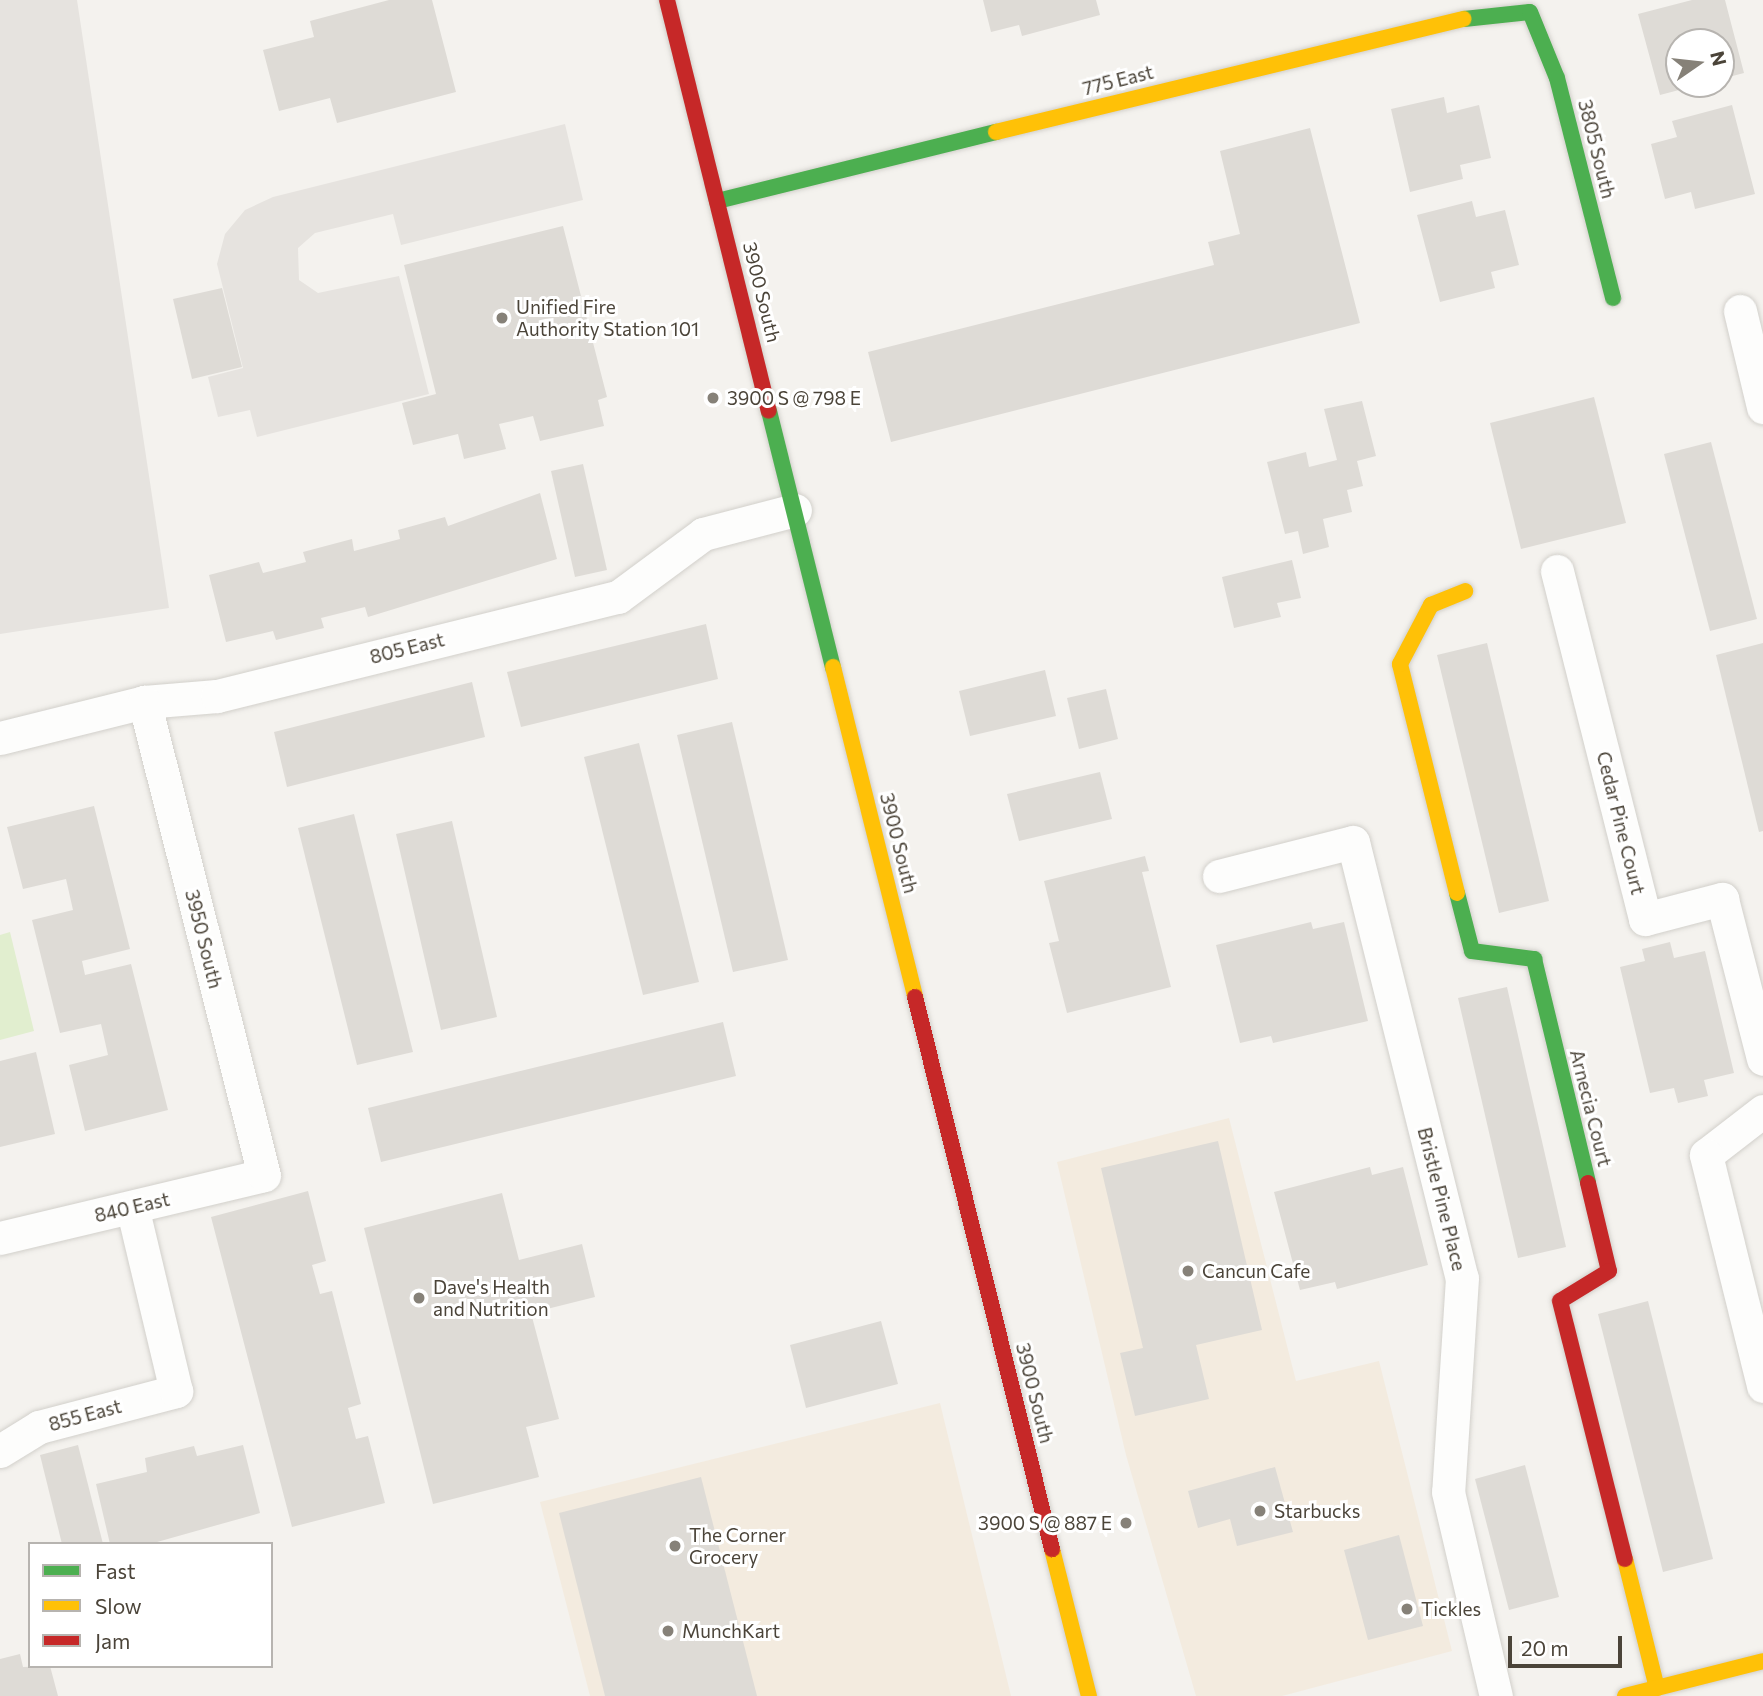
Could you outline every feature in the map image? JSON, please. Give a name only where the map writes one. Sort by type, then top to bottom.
[{"type":"street","name":"3900 South","points":[[667,0],[1088,1696]]},
{"type":"street","name":"775 East","points":[[718,201],[1442,22],[1530,12]]},
{"type":"street","name":"3805 South","points":[[1530,12],[1557,78],[1613,298]]},
{"type":"street","points":[[1740,311],[1763,407]]},
{"type":"street","name":"805 East","points":[[0,738],[144,702],[217,696],[618,597],[703,534],[794,510]]},
{"type":"street","name":"Cedar Pine Court","points":[[1557,571],[1645,919],[1722,899],[1763,1059]]},
{"type":"street","name":"Arnecia Court","points":[[1465,591],[1432,605],[1400,664],[1472,951],[1534,959],[1609,1272],[1560,1301],[1657,1688]]},
{"type":"street","name":"3950 South","points":[[144,702],[264,1175]]},
{"type":"street","name":"Bristle Pine Place","points":[[1219,876],[1353,842],[1462,1278],[1448,1492],[1496,1696]]},
{"type":"street","points":[[1763,1111],[1706,1155],[1763,1386]]},
{"type":"street","name":"840 East","points":[[0,1238],[264,1175]]},
{"type":"street","name":"855 East","points":[[0,1451],[39,1427],[176,1391],[132,1207]]},
{"type":"street","points":[[1625,1696],[1763,1661]]},
{"type":"shaded area","points":[[0,0],[77,0],[169,608],[0,634]]},
{"type":"shaded area","points":[[565,124],[583,200],[401,245],[393,214],[315,233],[298,248],[299,280],[318,293],[399,276],[429,394],[257,437],[250,410],[218,417],[208,377],[243,368],[217,264],[225,234],[245,210],[273,197]]},
{"type":"shaded area","points":[[1229,1118],[1296,1381],[1379,1361],[1452,1651],[1282,1696],[1196,1696],[1126,1455],[1057,1162]]},
{"type":"shaded area","points":[[940,1403],[1011,1696],[590,1696],[540,1502]]},
{"type":"green space","points":[[10,932],[34,1031],[0,1040],[0,935]]},
{"type":"building","points":[[389,0],[432,0],[456,92],[337,123],[330,98],[279,111],[263,50],[314,37],[310,21]]},
{"type":"building","points":[[983,0],[1096,0],[1100,15],[1022,36],[1019,25],[991,32]]},
{"type":"building","points":[[1692,0],[1725,0],[1732,28],[1665,28],[1665,94],[1660,95],[1638,14]]},
{"type":"building","points":[[1735,38],[1744,73],[1735,75]]},
{"type":"building","points":[[1444,97],[1447,113],[1479,105],[1491,158],[1460,165],[1463,179],[1410,192],[1391,109]]},
{"type":"building","points":[[1732,105],[1755,194],[1695,209],[1691,192],[1665,199],[1651,144],[1677,137],[1672,121]]},
{"type":"building","points":[[1310,128],[1360,323],[891,442],[868,352],[1214,265],[1208,242],[1240,234],[1220,151]]},
{"type":"building","points":[[1472,201],[1476,217],[1505,210],[1519,265],[1491,272],[1495,288],[1440,302],[1417,215]]},
{"type":"building","name":"Unified Fire Authority Station 101","points":[[563,226],[607,397],[598,400],[604,426],[540,441],[533,416],[499,424],[506,449],[464,459],[458,434],[413,445],[402,403],[436,394],[404,265]]},
{"type":"building","points":[[222,288],[242,367],[192,379],[173,299]]},
{"type":"building","points":[[1594,397],[1626,523],[1521,549],[1490,423]]},
{"type":"building","points":[[1362,401],[1376,456],[1357,461],[1363,486],[1347,490],[1352,512],[1323,519],[1329,547],[1303,554],[1298,531],[1285,534],[1267,462],[1306,452],[1309,467],[1337,460],[1324,409]]},
{"type":"building","points":[[1711,442],[1757,619],[1710,631],[1664,454]]},
{"type":"building","points":[[583,464],[607,570],[575,577],[551,471]]},
{"type":"building","points":[[540,493],[557,559],[368,617],[365,607],[321,618],[324,628],[276,640],[273,631],[226,642],[209,575],[259,562],[263,573],[306,562],[303,552],[352,539],[354,551],[400,539],[398,530],[445,517],[448,526]]},
{"type":"building","points":[[1292,560],[1301,598],[1277,603],[1281,617],[1234,628],[1222,577]]},
{"type":"building","points":[[706,624],[718,679],[521,727],[507,672]]},
{"type":"building","points":[[1487,643],[1549,901],[1499,913],[1437,655]]},
{"type":"building","points":[[1763,643],[1763,831],[1759,832],[1716,655]]},
{"type":"building","points":[[1045,670],[1056,716],[970,736],[959,691]]},
{"type":"building","points":[[472,682],[485,737],[287,787],[274,732]]},
{"type":"building","points":[[1106,689],[1118,739],[1079,749],[1067,698]]},
{"type":"building","points":[[732,722],[788,960],[733,972],[677,735]]},
{"type":"building","points":[[639,743],[699,982],[643,995],[584,757]]},
{"type":"building","points":[[1100,772],[1112,819],[1019,841],[1007,794]]},
{"type":"building","points":[[94,806],[130,949],[82,961],[85,975],[131,964],[168,1110],[85,1131],[69,1065],[108,1055],[101,1024],[60,1033],[32,920],[73,910],[66,879],[23,889],[7,827]]},
{"type":"building","points":[[354,814],[413,1052],[357,1065],[298,828]]},
{"type":"building","points":[[452,821],[497,1017],[441,1030],[396,834]]},
{"type":"building","points":[[1145,856],[1149,871],[1142,872],[1171,987],[1067,1013],[1049,943],[1059,941],[1044,881]]},
{"type":"building","points":[[1311,922],[1313,929],[1344,922],[1368,1021],[1273,1043],[1271,1036],[1240,1043],[1216,945]]},
{"type":"building","points":[[1670,942],[1674,958],[1705,951],[1734,1073],[1704,1080],[1708,1096],[1678,1103],[1674,1088],[1650,1093],[1620,967],[1645,961],[1642,949]]},
{"type":"building","points":[[1507,987],[1566,1247],[1518,1258],[1458,998]]},
{"type":"building","points":[[723,1022],[736,1076],[381,1162],[368,1108]]},
{"type":"building","points":[[36,1052],[55,1134],[0,1147],[0,1061]]},
{"type":"building","points":[[1218,1141],[1262,1330],[1196,1345],[1209,1399],[1135,1416],[1120,1353],[1143,1348],[1101,1168]]},
{"type":"building","points":[[1370,1167],[1372,1175],[1403,1167],[1428,1265],[1337,1289],[1335,1282],[1300,1290],[1274,1192]]},
{"type":"building","points":[[308,1191],[326,1261],[312,1265],[320,1294],[332,1291],[361,1404],[348,1408],[356,1439],[368,1436],[385,1503],[292,1527],[211,1217]]},
{"type":"building","points":[[502,1193],[519,1260],[582,1244],[595,1297],[531,1313],[559,1419],[526,1427],[539,1477],[433,1504],[364,1228]]},
{"type":"building","points":[[1648,1301],[1713,1559],[1663,1572],[1598,1314]]},
{"type":"building","points":[[881,1321],[898,1384],[806,1408],[790,1345]]},
{"type":"building","points":[[78,1445],[102,1542],[62,1542],[40,1455]]},
{"type":"building","points":[[243,1445],[260,1513],[157,1542],[110,1542],[96,1484],[147,1472],[145,1458],[194,1446],[197,1456]]},
{"type":"building","points":[[1525,1465],[1559,1597],[1509,1610],[1475,1479]]},
{"type":"building","points":[[1275,1467],[1293,1532],[1237,1546],[1230,1519],[1198,1528],[1188,1491]]},
{"type":"building","points":[[701,1477],[757,1696],[605,1696],[559,1513]]},
{"type":"building","points":[[1399,1535],[1423,1626],[1368,1640],[1344,1550]]},
{"type":"building","points":[[20,1654],[23,1667],[51,1668],[58,1696],[0,1696],[0,1659]]},
{"type":"traffic: fast","points":[[1464,19],[1530,12],[1557,78],[1613,298]]},
{"type":"traffic: fast","points":[[717,201],[996,132]]},
{"type":"traffic: fast","points":[[769,411],[833,667]]},
{"type":"traffic: fast","points":[[1457,893],[1472,951],[1534,959],[1588,1183]]},
{"type":"traffic: slow","points":[[996,132],[1464,19]]},
{"type":"traffic: slow","points":[[1457,893],[1400,664],[1431,605],[1465,591]]},
{"type":"traffic: slow","points":[[833,667],[915,997]]},
{"type":"traffic: slow","points":[[1052,1549],[1089,1696]]},
{"type":"traffic: slow","points":[[1625,1559],[1657,1688]]},
{"type":"traffic: slow","points":[[1625,1696],[1763,1661]]},
{"type":"traffic: jam","points":[[667,0],[769,411]]},
{"type":"traffic: jam","points":[[915,997],[1052,1549]]},
{"type":"traffic: jam","points":[[1588,1183],[1609,1271],[1560,1301],[1625,1559]]},
{"type":"place","name":"Unified Fire Authority Station 101","points":[[502,318]]},
{"type":"place","name":"3900 S @ 798 E","points":[[713,398]]},
{"type":"place","name":"Cancun Cafe","points":[[1188,1271]]},
{"type":"place","name":"Dave's Health and Nutrition","points":[[419,1298]]},
{"type":"place","name":"Starbucks","points":[[1260,1511]]},
{"type":"place","name":"3900 S @ 887 E","points":[[1126,1523]]},
{"type":"place","name":"The Corner Grocery","points":[[675,1546]]},
{"type":"place","name":"Tickles","points":[[1407,1609]]},
{"type":"place","name":"MunchKart","points":[[668,1631]]}]
